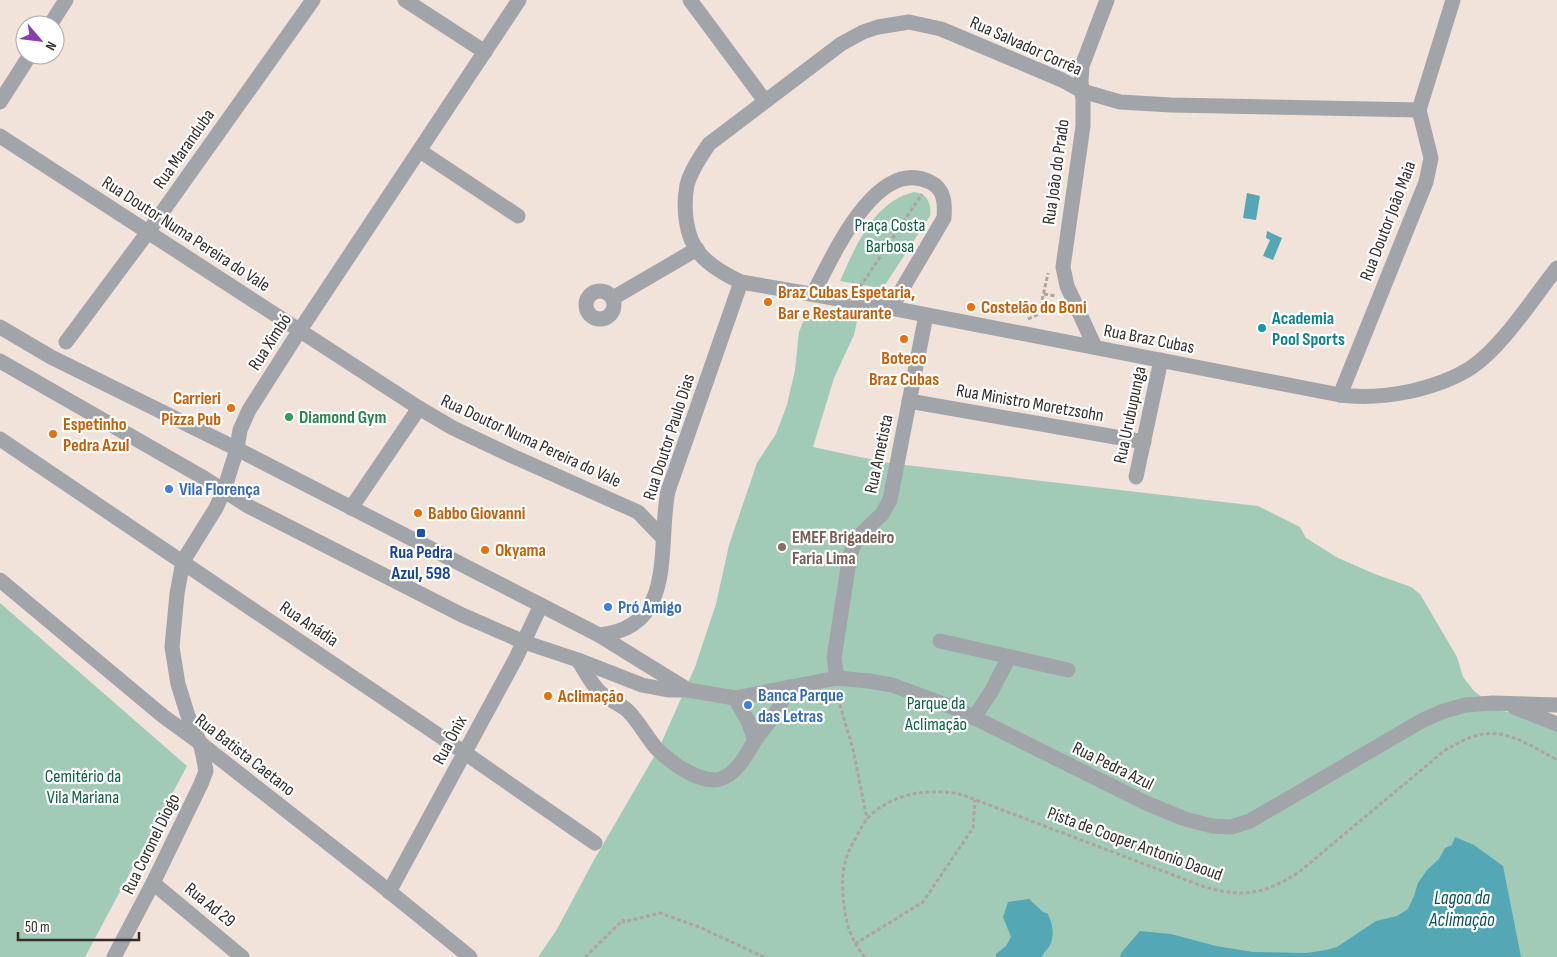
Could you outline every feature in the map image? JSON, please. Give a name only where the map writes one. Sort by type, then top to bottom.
[{"type":"street","points":[[56,15],[66,0]]},
{"type":"street","name":"Rua Maranduba","points":[[66,342],[148,232],[313,0]]},
{"type":"street","points":[[405,0],[485,52]]},
{"type":"street","name":"Rua Ximbó","points":[[200,743],[188,716],[178,684],[172,647],[177,594],[183,561],[216,508],[224,490],[244,419],[300,330],[519,0]]},
{"type":"street","points":[[690,0],[765,101]]},
{"type":"street","name":"Rua João do Prado","points":[[1095,348],[1067,286],[1063,267],[1083,126],[1082,66],[1107,0]]},
{"type":"street","points":[[1419,110],[1453,0]]},
{"type":"street","name":"Rua Salvador Corrêa","points":[[697,249],[688,234],[685,208],[688,184],[697,161],[709,144],[850,38],[878,27],[909,22],[941,29],[1062,80],[1082,91],[1106,99],[1134,104],[1419,110]]},
{"type":"street","points":[[0,102],[24,65]]},
{"type":"street","name":"Rua Doutor João Maia","points":[[1340,395],[1421,196],[1429,170],[1431,158],[1419,110]]},
{"type":"street","name":"Rua Doutor Numa Pereira do Vale","points":[[0,136],[419,408],[453,428],[638,512],[663,538]]},
{"type":"street","points":[[420,151],[518,216]]},
{"type":"street","points":[[813,294],[852,223],[873,196],[884,186],[898,180],[923,178],[934,183],[942,194],[945,205],[944,218],[891,308]]},
{"type":"street","points":[[613,298],[697,249]]},
{"type":"street","name":"Rua Braz Cubas","points":[[697,249],[710,264],[722,273],[741,282],[891,308],[1340,395],[1360,397],[1401,394],[1428,387],[1454,378],[1474,366],[1490,352],[1557,268]]},
{"type":"street","name":"Rua Doutor Paulo Dias","points":[[599,635],[613,634],[631,625],[648,609],[656,595],[660,579],[664,515],[668,491],[741,282]]},
{"type":"street","name":"Rua Ametista","points":[[837,678],[834,658],[850,554],[857,538],[882,514],[889,503],[926,315]]},
{"type":"street","points":[[0,327],[51,357],[236,449],[599,635],[688,690]]},
{"type":"street","name":"Rua Urubupunga","points":[[1136,477],[1160,360]]},
{"type":"street","points":[[0,361],[224,490],[248,506],[506,636],[578,660],[642,685],[668,690],[688,690]]},
{"type":"street","name":"Rua Ministro Moretzsohn","points":[[909,401],[1144,442]]},
{"type":"street","points":[[351,508],[419,408]]},
{"type":"street","name":"Rua Anádia","points":[[0,439],[465,752],[595,843]]},
{"type":"street","name":"Rua Batista Caetano","points":[[0,580],[163,716],[200,743],[470,957]]},
{"type":"street","name":"Rua Ônix","points":[[389,892],[524,642],[541,605]]},
{"type":"street","points":[[940,641],[1068,670]]},
{"type":"street","points":[[974,718],[992,690],[1009,657]]},
{"type":"street","points":[[578,660],[602,694],[627,710],[656,747],[670,760],[684,770],[710,780],[721,779],[732,772],[748,753],[755,740],[777,711],[789,687]]},
{"type":"street","name":"Rua Pedra Azul","points":[[688,690],[735,698],[837,678],[892,685],[974,718],[1146,803],[1194,821],[1212,826],[1231,827],[1250,822],[1423,720],[1444,711],[1465,705],[1493,703],[1557,705]]},
{"type":"street","points":[[735,698],[748,721],[755,740]]},
{"type":"street","name":"Rua Pedra Azul","points":[[1505,704],[1557,724]]},
{"type":"street","name":"Rua Coronel Diogo","points":[[114,957],[153,883],[201,784],[206,771],[200,743]]},
{"type":"street","name":"Rua Ad 29","points":[[153,883],[242,957]]},
{"type":"path","points":[[860,287],[924,190]]},
{"type":"path","points":[[1025,320],[1037,314],[1040,310],[1048,272]]},
{"type":"path","points":[[1044,294],[1057,296]]},
{"type":"path","points":[[837,678],[836,695],[853,749],[867,819]]},
{"type":"path","name":"Pista de Cooper Antonio Daoud","points":[[865,957],[848,931],[845,916],[843,874],[850,848],[867,819],[888,804],[912,794],[948,791],[1202,886],[1228,892],[1253,893],[1275,886],[1299,872],[1444,751],[1464,739],[1487,734],[1511,736],[1557,760]]},
{"type":"path","points":[[855,944],[923,902],[973,828],[975,800]]},
{"type":"path","points":[[585,957],[623,920],[624,922],[660,912],[699,927],[764,957]]},
{"type":"green space","name":"Praça Costa Barbosa","points":[[914,192],[922,194],[928,200],[930,216],[885,285],[880,288],[840,281],[860,240],[877,215],[887,205],[900,197]]},
{"type":"green space","name":"Parque da Aclimação","points":[[808,310],[857,321],[854,335],[834,378],[813,447],[888,463],[1258,506],[1300,527],[1306,538],[1338,558],[1411,587],[1420,594],[1457,657],[1463,677],[1474,691],[1498,710],[1547,719],[1557,728],[1557,957],[538,957],[556,931],[594,860],[659,748],[695,667],[716,604],[729,545],[757,463],[776,434],[787,405],[795,370],[799,332]]},
{"type":"green space","name":"Cemitério da Vila Mariana","points":[[0,603],[187,766],[85,957],[0,957]]},
{"type":"water","points":[[1247,193],[1260,196],[1256,220],[1243,218]]},
{"type":"water","points":[[1267,231],[1282,238],[1273,260],[1263,256],[1270,240],[1266,238]]},
{"type":"water","name":"Lagoa da Aclimação","points":[[1455,837],[1474,845],[1503,866],[1521,957],[1120,957],[1121,953],[1140,931],[1171,934],[1216,946],[1253,952],[1306,953],[1337,947],[1376,921],[1397,916],[1408,909],[1418,883],[1427,870],[1439,859],[1445,848],[1452,845]]},
{"type":"water","points":[[1029,899],[1043,912],[1048,914],[1050,918],[1053,935],[1049,947],[1042,957],[996,957],[996,954],[1006,946],[1011,937],[1003,917],[1008,902]]},
{"type":"place","name":"Braz Cubas Espetaria, Bar e Restaurante","points":[[768,302]]},
{"type":"place","name":"Costelão do Boni","points":[[971,307]]},
{"type":"place","name":"Academia Pool Sports","points":[[1262,328]]},
{"type":"place","name":"Boteco Braz Cubas","points":[[904,339]]},
{"type":"place","name":"Carrieri Pizza Pub","points":[[231,408]]},
{"type":"place","name":"Diamond Gym","points":[[289,417]]},
{"type":"place","name":"Espetinho Pedra Azul","points":[[53,434]]},
{"type":"place","name":"Vila Florença","points":[[169,489]]},
{"type":"place","name":"Babbo Giovanni","points":[[418,513]]},
{"type":"place","name":"Rua Pedra Azul, 598","points":[[421,533]]},
{"type":"place","name":"EMEF Brigadeiro Faria Lima","points":[[782,547]]},
{"type":"place","name":"Okyama","points":[[485,550]]},
{"type":"place","name":"Pró Amigo","points":[[608,607]]},
{"type":"place","name":"Aclimação","points":[[548,696]]},
{"type":"place","name":"Banca Parque das Letras","points":[[748,705]]}]
